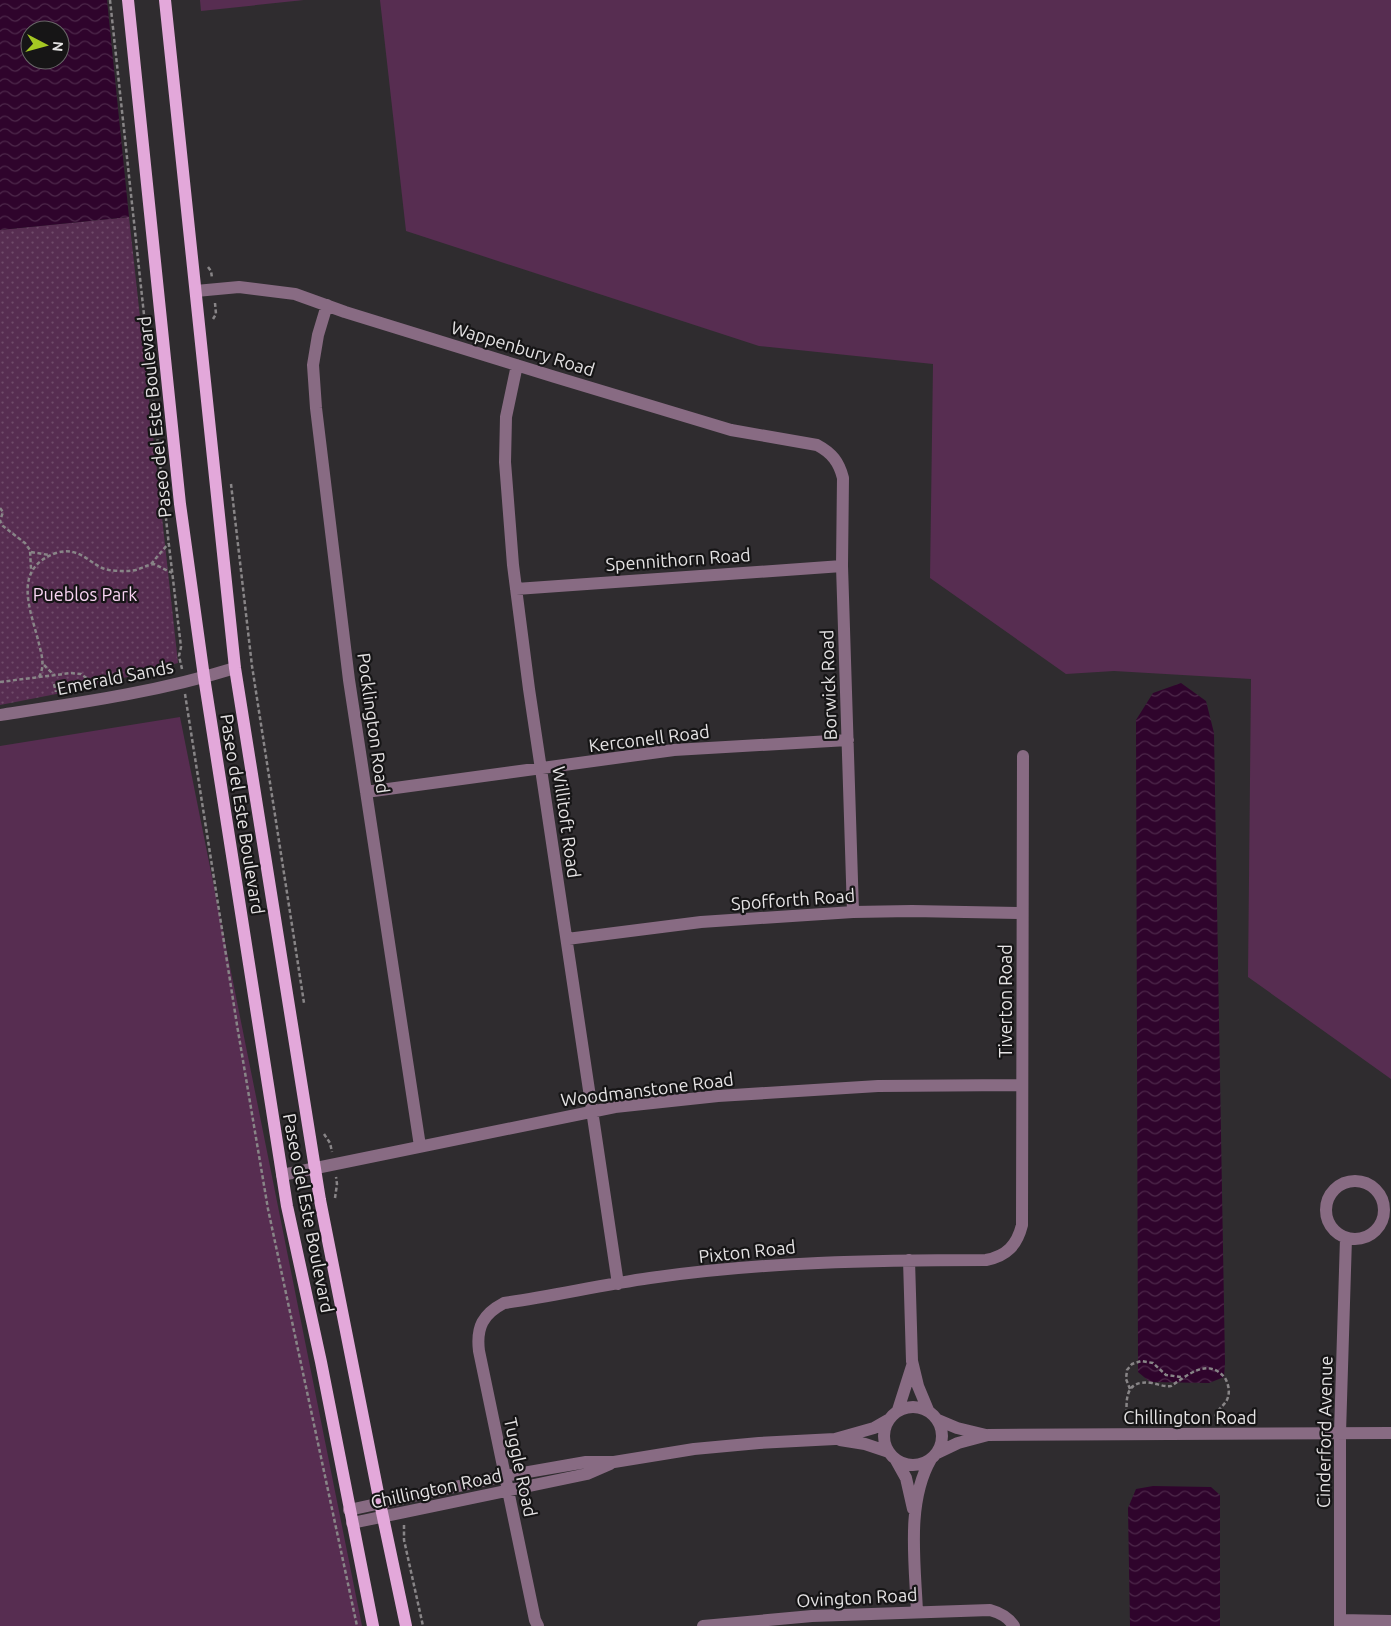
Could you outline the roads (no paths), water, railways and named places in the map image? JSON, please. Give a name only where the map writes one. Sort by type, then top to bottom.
[{"type":"main road","name":"Paseo del Este Boulevard","points":[[128,0],[180,504],[204,678],[287,1206],[321,1362],[373,1626]]},
{"type":"main road","name":"Paseo del Este Boulevard","points":[[164,0],[235,668],[316,1168],[352,1363],[406,1626]]},
{"type":"street","name":"Wappenbury Road","points":[[196,291],[238,287],[295,294],[517,365],[731,430],[817,445],[827,450],[835,458]]},
{"type":"street","name":"Pocklington Road","points":[[327,305],[318,335],[313,366],[316,408],[350,680],[420,1146]]},
{"type":"street","name":"Willitoft Road","points":[[517,365],[506,417],[505,462],[516,589],[618,1284]]},
{"type":"street","name":"Borwick Road","points":[[835,458],[843,478],[842,566],[853,912]]},
{"type":"street","name":"Spennithorn Road","points":[[516,589],[842,566]]},
{"type":"street","name":"Emerald Sands","points":[[0,715],[113,698],[204,678],[235,668]]},
{"type":"street","name":"Kerconell Road","points":[[366,792],[674,750],[848,740]]},
{"type":"street","name":"Tiverton Road","points":[[1014,1245],[1020,1236],[1022,1225],[1024,756]]},
{"type":"street","name":"Spofforth Road","points":[[567,939],[701,922],[853,912],[1022,913]]},
{"type":"street","name":"Woodmanstone Road","points":[[282,1175],[615,1107],[718,1096],[878,1086],[1022,1085]]},
{"type":"street","points":[[1359,1182],[1376,1190],[1384,1208],[1383,1217],[1373,1233],[1355,1240],[1346,1238],[1337,1234],[1330,1227],[1326,1218],[1328,1199],[1333,1191],[1341,1185],[1359,1182]]},
{"type":"street","name":"Cinderford Avenue","points":[[1340,1623],[1340,1433],[1346,1238]]},
{"type":"street","name":"Pixton Road","points":[[485,1317],[494,1308],[504,1303],[650,1278],[793,1263],[986,1260],[997,1258],[1007,1253],[1014,1245]]},
{"type":"street","points":[[909,1260],[912,1361],[918,1386],[928,1410],[938,1420],[942,1437],[921,1482],[914,1514]]},
{"type":"street","name":"Tuggle Road","points":[[485,1317],[477,1339],[535,1620],[538,1626]]},
{"type":"street","points":[[912,1361],[905,1393],[898,1410],[888,1420],[884,1442],[906,1478],[914,1514],[917,1612]]},
{"type":"street","points":[[898,1410],[913,1406],[928,1410]]},
{"type":"street","name":"Chillington Road","points":[[835,1439],[874,1428],[888,1420]]},
{"type":"street","name":"Chillington Road","points":[[938,1420],[957,1428],[988,1436]]},
{"type":"street","name":"Chillington Road","points":[[934,1456],[958,1443],[988,1436],[1391,1433]]},
{"type":"street","name":"Chillington Road","points":[[349,1510],[505,1476],[586,1462],[614,1462],[694,1449],[835,1439],[865,1444],[892,1456]]},
{"type":"street","points":[[892,1456],[906,1464],[917,1465],[934,1456]]},
{"type":"street","name":"Chillington Road","points":[[352,1524],[587,1474],[614,1462]]},
{"type":"street","name":"Ovington Road","points":[[711,1626],[812,1616],[990,1610],[1001,1613],[1012,1623]]},
{"type":"street","points":[[1340,1623],[1391,1621]]},
{"type":"water","points":[[0,0],[107,0],[129,217],[0,230]]},
{"type":"water","points":[[1181,683],[1206,701],[1214,733],[1225,1363],[1224,1377],[1209,1383],[1150,1382],[1138,1372],[1136,720],[1153,693]]},
{"type":"water","points":[[1153,1486],[1211,1487],[1220,1495],[1220,1626],[1130,1626],[1128,1508],[1136,1489]]},
{"type":"park label","name":"Pueblos Park","points":[[85,594]]}]
